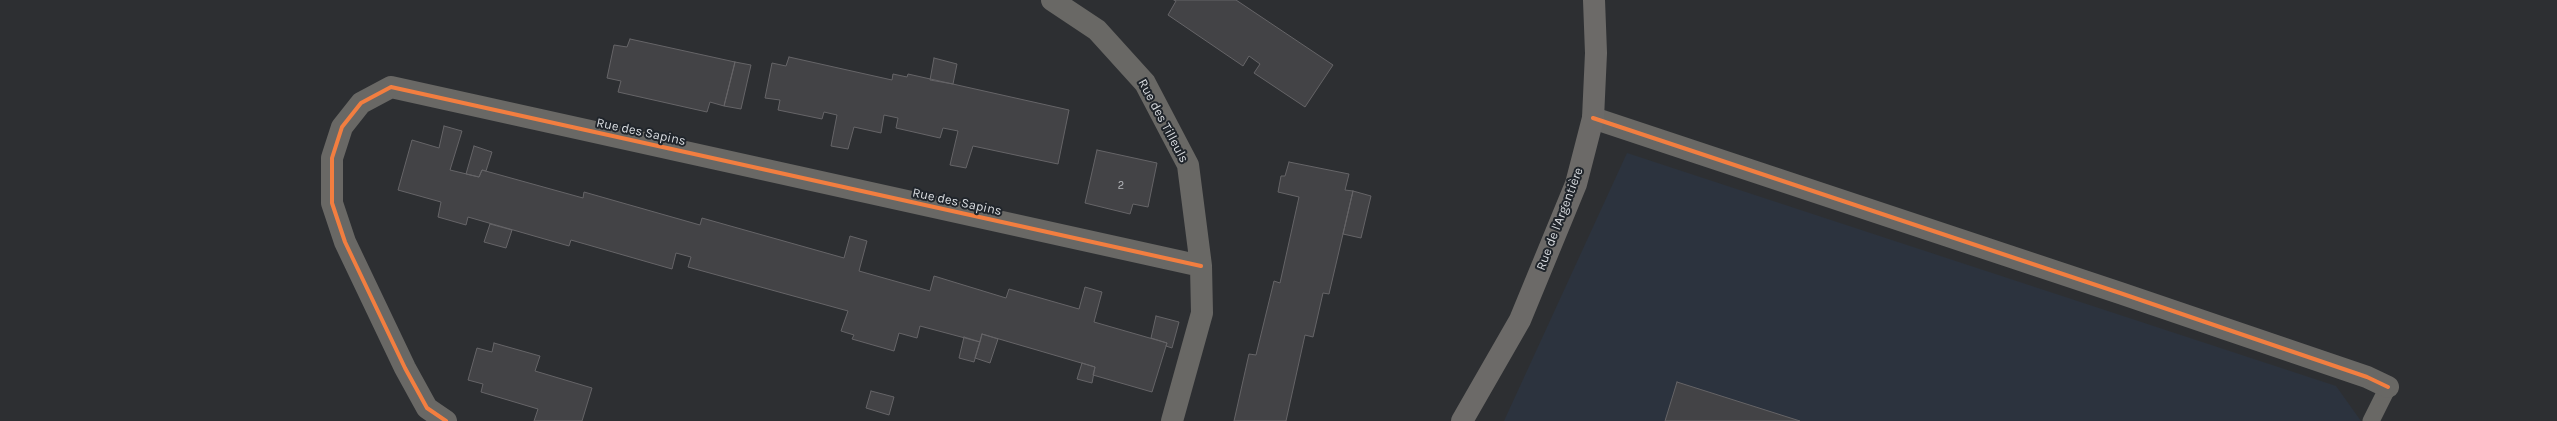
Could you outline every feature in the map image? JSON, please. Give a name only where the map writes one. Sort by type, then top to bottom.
[{"type":"main road","name":"Rue de l'Argentière","points":[[1462,421],[1520,320],[1576,184],[1593,118],[1596,53],[1594,0]]},
{"type":"street","name":"Rue des Tilleuls","points":[[1052,0],[1097,30],[1145,82],[1188,165],[1201,266],[1202,313],[1172,421]]},
{"type":"street","name":"Rue des Sapins","points":[[446,421],[427,408],[405,368],[345,242],[332,203],[332,158],[342,128],[361,103],[391,87],[1201,266]]},
{"type":"street","points":[[1593,118],[2367,377],[2388,387]]},
{"type":"lane","points":[[2371,421],[2388,387]]},
{"type":"shaded area","points":[[1627,153],[2336,386],[2361,421],[1504,421]]},
{"type":"building","points":[[1174,0],[1236,0],[1333,65],[1305,107],[1254,73],[1260,64],[1249,56],[1243,66],[1168,15],[1176,1]]},
{"type":"building","points":[[630,39],[735,62],[724,106],[710,102],[707,112],[618,92],[621,81],[607,78],[614,45],[627,47]]},
{"type":"building","points":[[789,57],[892,80],[893,74],[907,77],[908,74],[1069,110],[1058,164],[973,146],[966,168],[950,165],[958,131],[943,128],[940,138],[896,128],[898,118],[884,115],[881,133],[854,127],[848,149],[831,146],[837,115],[824,112],[822,119],[778,110],[780,100],[765,98],[772,63],[786,66]]},
{"type":"building","points":[[934,58],[957,64],[953,84],[930,80]]},
{"type":"building","points":[[735,62],[751,65],[741,109],[724,106]]},
{"type":"building","points":[[444,126],[462,131],[450,170],[479,177],[482,170],[583,198],[584,192],[700,225],[702,218],[844,258],[850,236],[867,241],[859,271],[930,291],[934,276],[1006,298],[1009,289],[1079,309],[1085,287],[1102,292],[1094,322],[1167,343],[1152,392],[1093,375],[1095,367],[982,334],[980,342],[920,326],[917,338],[899,333],[894,351],[852,339],[854,335],[841,331],[848,311],[688,267],[691,257],[676,253],[672,269],[571,240],[569,246],[468,217],[466,225],[438,217],[441,202],[398,190],[412,140],[439,148]]},
{"type":"building","points":[[474,146],[492,152],[486,171],[482,170],[479,177],[466,174]]},
{"type":"building","points":[[1097,150],[1157,163],[1148,207],[1133,204],[1130,214],[1085,203]]},
{"type":"building","points":[[1289,162],[1349,174],[1345,190],[1353,191],[1329,294],[1323,293],[1313,337],[1305,335],[1286,421],[1234,421],[1249,354],[1256,355],[1274,281],[1280,283],[1299,197],[1278,192],[1281,176],[1285,176]]},
{"type":"building","points":[[1353,191],[1371,196],[1361,238],[1343,234]]},
{"type":"building","points":[[490,224],[512,230],[506,248],[484,242]]},
{"type":"building","points":[[1156,316],[1179,322],[1172,348],[1166,346],[1167,343],[1151,338]]},
{"type":"building","points":[[982,334],[998,339],[990,363],[975,358]]},
{"type":"building","points":[[964,337],[980,342],[974,362],[959,358]]},
{"type":"building","points":[[494,343],[540,356],[535,371],[592,388],[582,421],[534,421],[538,409],[481,392],[483,384],[468,380],[477,348],[492,352]]},
{"type":"building","points":[[1082,363],[1095,367],[1092,383],[1077,379]]},
{"type":"building","points":[[1677,382],[1800,421],[1665,421]]},
{"type":"building","points":[[871,391],[894,397],[889,415],[866,408]]},
{"type":"cycle path","points":[[446,421],[427,408],[405,368],[345,242],[332,203],[332,158],[342,127],[361,103],[391,87],[1201,266]]},
{"type":"cycle path","points":[[1593,118],[2120,293],[2367,377],[2388,387]]}]
